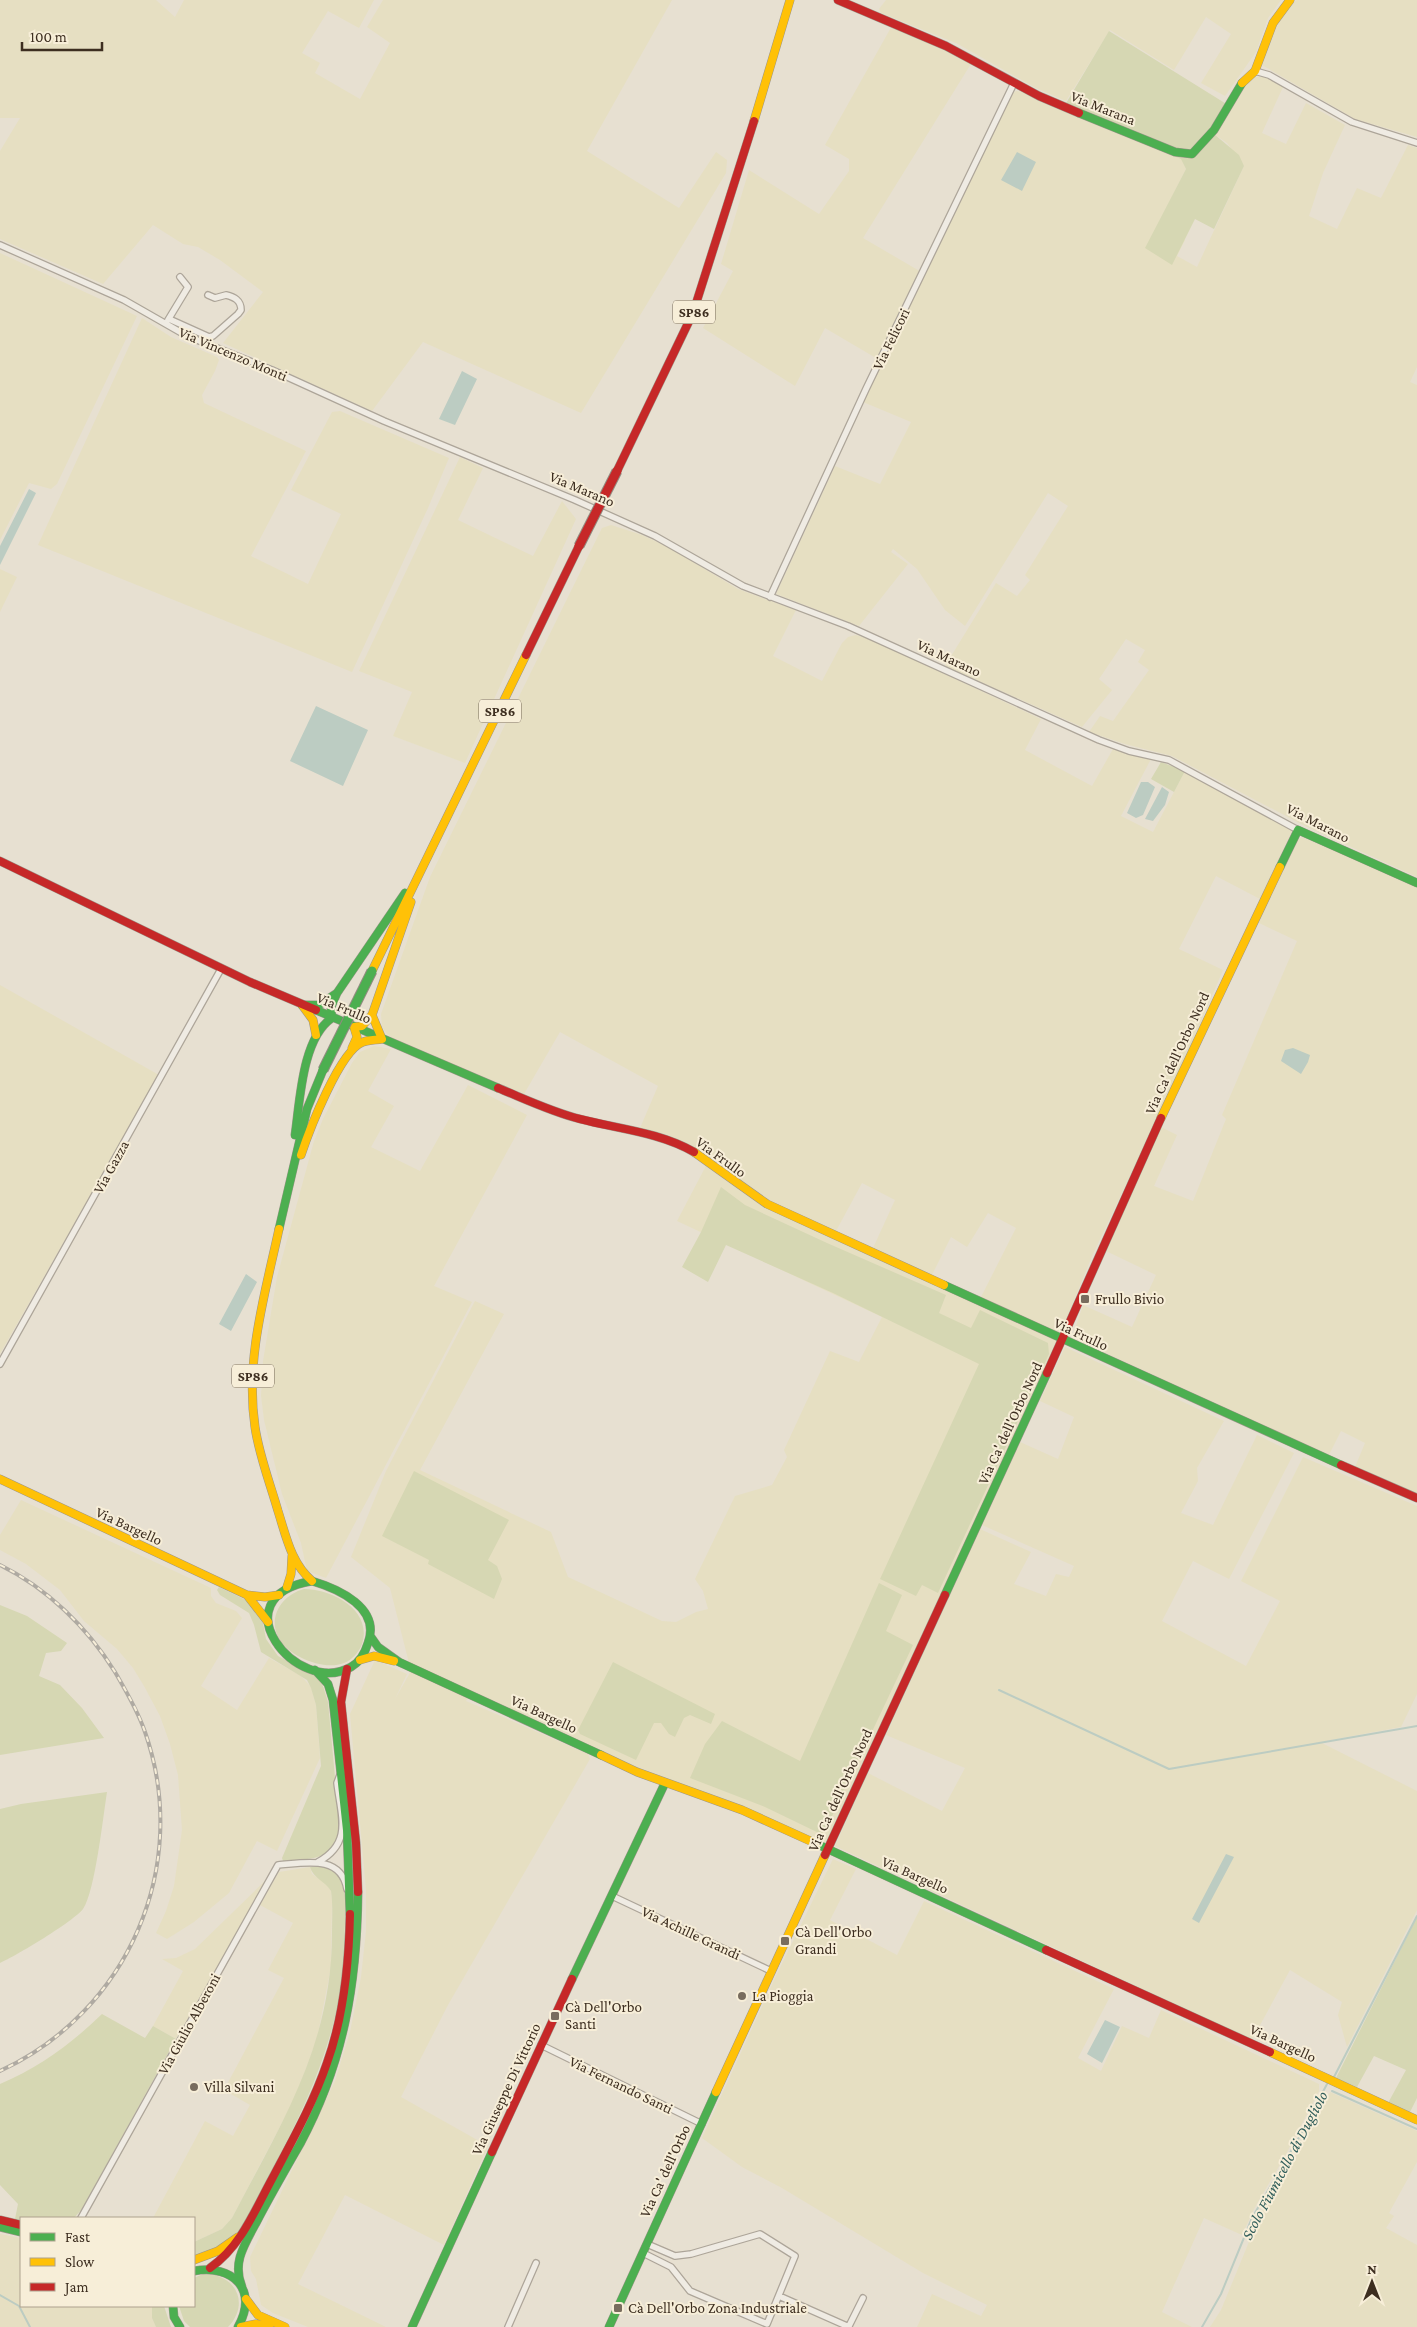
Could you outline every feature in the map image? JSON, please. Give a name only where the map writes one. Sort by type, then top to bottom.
[{"type":"street","name":"SP86","points":[[312,1582],[302,1572],[292,1554],[260,1449],[254,1417],[252,1385],[256,1334],[307,1109],[323,1070],[693,314],[736,184],[790,0]]},
{"type":"street","name":"Via Marana","points":[[838,0],[946,46],[1014,83],[1076,112],[1175,152],[1192,154],[1204,145],[1242,81],[1255,71],[1270,30],[1280,11],[1290,0]]},
{"type":"street","points":[[1255,71],[1270,75],[1352,122],[1417,143]]},
{"type":"street","name":"Via Felicori","points":[[770,597],[866,389],[1014,83]]},
{"type":"street","name":"Via Vincenzo Monti","points":[[0,245],[124,300],[182,330],[384,421],[470,457]]},
{"type":"street","points":[[167,321],[188,286],[180,277]]},
{"type":"street","points":[[182,330],[209,337],[213,336],[242,310],[239,301],[231,296],[223,294],[215,298],[208,295]]},
{"type":"street","name":"Via Marano","points":[[470,457],[576,500],[654,536],[743,586],[848,626],[1099,740],[1129,751],[1168,760],[1216,784],[1298,830],[1417,883]]},
{"type":"street","name":"Via Ca' dell'Orbo Nord","points":[[746,2027],[1063,1340],[1129,1186],[1298,830]]},
{"type":"street","name":"Via Frullo","points":[[0,861],[221,969],[550,1110],[658,1138],[680,1146],[753,1197],[1266,1433],[1417,1498]]},
{"type":"street","points":[[286,1197],[300,1103],[316,1035],[325,1022],[332,1018],[331,1007],[337,993],[419,875]]},
{"type":"street","points":[[286,1197],[312,1122],[357,1037],[354,1027],[362,1026],[372,1015],[419,875]]},
{"type":"street","name":"Via Gazza","points":[[0,1364],[221,969]]},
{"type":"street","points":[[302,1005],[319,1005],[337,993]]},
{"type":"street","points":[[302,1005],[313,1020],[316,1035]]},
{"type":"street","points":[[352,1048],[362,1042],[382,1039],[372,1015]]},
{"type":"street","name":"Via Bargello","points":[[0,1479],[88,1522],[248,1595],[265,1597],[279,1595]]},
{"type":"street","name":"SP86","points":[[287,1587],[291,1574],[292,1554]]},
{"type":"street","points":[[210,2268],[230,2254],[244,2232],[316,2092],[338,2023],[350,1952],[351,1875],[331,1691],[324,1678],[315,1670],[282,1653],[273,1641],[268,1622],[273,1604],[287,1587],[312,1582],[340,1591],[359,1604],[370,1621],[371,1637],[360,1660],[347,1669],[329,1672],[315,1670]]},
{"type":"street","name":"Via Bargello","points":[[248,1595],[268,1622]]},
{"type":"street","name":"Via Bargello","points":[[371,1637],[378,1647],[399,1662],[555,1735],[665,1783],[742,1810],[1417,2120]]},
{"type":"street","name":"Via Bargello","points":[[360,1660],[374,1656],[399,1662]]},
{"type":"street","points":[[285,2327],[258,2315],[246,2299],[238,2276],[240,2257],[308,2129],[323,2096],[338,2056],[352,1999],[360,1918],[356,1847],[341,1702],[343,1682],[347,1669]]},
{"type":"street","points":[[318,1862],[331,1855],[341,1840],[342,1831],[337,1783],[341,1773]]},
{"type":"street","name":"Via Giuseppe Di Vittorio","points":[[412,2327],[541,2045],[665,1783]]},
{"type":"street","points":[[318,1862],[336,1868],[346,1882],[347,1938],[350,1952]]},
{"type":"street","name":"Via Giulio Alberoni","points":[[82,2217],[278,1865],[318,1862]]},
{"type":"street","name":"Via Achille Grandi","points":[[612,1896],[771,1971]]},
{"type":"street","name":"Via Ca' dell'Orbo","points":[[609,2327],[746,2027]]},
{"type":"street","name":"Via Fernando Santi","points":[[541,2045],[702,2124]]},
{"type":"street","points":[[0,2220],[20,2225]]},
{"type":"street","points":[[0,2227],[20,2232]]},
{"type":"street","points":[[195,2260],[223,2248],[244,2232]]},
{"type":"street","points":[[643,2254],[671,2267],[690,2291],[767,2324],[795,2256],[760,2234],[691,2254],[675,2256],[647,2244]]},
{"type":"street","points":[[671,2267],[675,2256]]},
{"type":"street","points":[[508,2327],[536,2263]]},
{"type":"street","points":[[195,2271],[210,2268],[218,2269],[232,2275],[242,2287]]},
{"type":"street","points":[[779,2296],[849,2327],[863,2298]]},
{"type":"street","points":[[240,2327],[244,2316],[246,2299]]},
{"type":"street","points":[[172,2307],[180,2327]]},
{"type":"street","points":[[240,2327],[256,2324],[269,2327]]},
{"type":"shaded area","points":[[0,0],[156,0],[175,17],[184,0],[374,0],[359,28],[328,11],[302,53],[320,63],[315,73],[360,99],[390,43],[367,27],[383,0],[672,0],[587,151],[679,208],[716,152],[727,160],[726,173],[581,413],[423,342],[372,411],[223,343],[263,292],[220,260],[198,247],[183,244],[153,225],[103,284],[0,239],[0,151],[20,118],[0,118]]},
{"type":"shaded area","points":[[886,0],[1281,0],[1268,18],[1256,52],[1225,96],[1201,83],[1231,34],[1206,17],[1174,70],[1110,30],[1066,101],[1036,88],[956,43],[881,13],[879,9]]},
{"type":"shaded area","points":[[1297,0],[1417,0],[1417,137],[1355,119],[1262,65],[1270,39],[1283,11]]},
{"type":"shaded area","points":[[893,24],[974,59],[863,238],[923,273],[881,361],[825,328],[795,386],[703,328],[733,271],[721,264],[749,170],[819,214],[849,171],[849,159],[825,145]]},
{"type":"shaded area","points":[[1253,77],[1266,77],[1283,87],[1262,133],[1286,144],[1306,103],[1345,125],[1323,173],[1309,216],[1337,229],[1357,188],[1381,198],[1408,145],[1417,148],[1417,367],[1410,382],[1417,385],[1417,877],[1305,826],[1172,756],[1125,744],[1089,732],[1100,716],[1113,721],[1149,670],[1138,662],[1145,650],[1126,639],[1099,679],[1112,690],[1082,727],[945,666],[996,583],[1017,596],[1030,580],[1025,575],[1068,506],[1048,493],[965,626],[945,610],[917,569],[893,549],[891,552],[908,564],[859,626],[776,594],[835,466],[880,484],[911,422],[863,402],[1012,94],[1016,91],[1023,92],[1041,102],[1181,158],[1186,169],[1157,226],[1185,240],[1177,256],[1197,267],[1244,166],[1227,143],[1214,134],[1245,84]]},
{"type":"shaded area","points":[[1017,152],[1036,162],[1022,191],[1001,180]]},
{"type":"shaded area","points":[[0,253],[137,316],[57,484],[51,489],[29,483],[0,540]]},
{"type":"shaded area","points":[[142,318],[171,337],[217,357],[219,360],[215,371],[202,395],[204,403],[306,451],[251,556],[308,584],[341,514],[291,490],[332,412],[340,411],[449,458],[428,508],[352,672],[38,545]]},
{"type":"shaded area","points":[[462,371],[477,379],[455,425],[439,419]]},
{"type":"shaded area","points":[[460,457],[483,468],[458,520],[533,556],[562,501],[576,519],[465,763],[393,736],[412,692],[359,671]]},
{"type":"shaded area","points":[[29,489],[36,493],[0,565],[0,546]]},
{"type":"shaded area","points":[[611,525],[642,535],[668,547],[738,589],[796,610],[773,656],[822,681],[842,643],[848,637],[856,635],[870,639],[1041,719],[1025,750],[1092,786],[1113,749],[1151,759],[1121,816],[1153,832],[1185,771],[1286,825],[1292,831],[1260,899],[1216,876],[1179,949],[1223,970],[1180,1071],[1093,1254],[1061,1332],[1056,1333],[981,1297],[1016,1228],[988,1213],[967,1247],[951,1237],[932,1275],[873,1248],[895,1200],[862,1183],[836,1231],[752,1192],[708,1157],[687,1145],[668,1135],[640,1128],[658,1086],[560,1032],[524,1094],[397,1041],[387,1034],[382,1027],[381,1014],[430,877],[602,528]]},
{"type":"shaded area","points":[[0,569],[17,577],[0,612]]},
{"type":"shaded area","points":[[316,706],[368,730],[343,786],[290,761]]},
{"type":"shaded area","points":[[1141,782],[1148,782],[1155,787],[1143,815],[1136,818],[1127,813]]},
{"type":"shaded area","points":[[1162,787],[1169,792],[1165,805],[1153,821],[1145,819]]},
{"type":"shaded area","points":[[1302,837],[1417,886],[1417,1494],[1355,1467],[1365,1443],[1341,1431],[1329,1455],[1079,1341],[1073,1335],[1083,1305],[1132,1327],[1156,1275],[1106,1251],[1161,1127],[1177,1135],[1154,1186],[1193,1201],[1226,1119],[1222,1115],[1297,941],[1257,922],[1295,842]]},
{"type":"shaded area","points":[[0,985],[159,1075],[0,1354]]},
{"type":"shaded area","points":[[374,1046],[391,1049],[368,1091],[394,1106],[371,1147],[420,1171],[468,1085],[527,1115],[434,1286],[472,1302],[326,1578],[307,1571],[301,1543],[282,1494],[264,1420],[261,1396],[263,1361],[277,1277],[314,1141],[323,1119],[352,1063],[360,1052]]},
{"type":"shaded area","points":[[1293,1048],[1310,1055],[1301,1074],[1281,1061],[1285,1050]]},
{"type":"shaded area","points":[[708,1162],[742,1192],[1064,1340],[826,1848],[642,1774],[470,1695],[466,1701],[588,1754],[590,1759],[448,2005],[401,2097],[488,2146],[444,2245],[345,2195],[298,2284],[386,2327],[308,2327],[273,2313],[261,2305],[256,2279],[251,2271],[250,2257],[335,2081],[350,2032],[361,1977],[366,1931],[366,1889],[350,1714],[375,1660],[407,1674],[395,1699],[411,1671],[390,1588],[351,1557],[386,1471],[475,1301],[504,1314],[420,1470],[551,1532],[568,1577],[662,1621],[676,1622],[696,1612],[708,1609],[703,1591],[695,1579],[735,1496],[772,1485],[787,1457],[784,1450],[830,1351],[859,1362],[882,1317],[677,1221]]},
{"type":"shaded area","points":[[246,1274],[257,1282],[231,1331],[219,1324]]},
{"type":"shaded area","points":[[1065,1347],[1224,1421],[1197,1468],[1198,1481],[1181,1513],[1213,1525],[1257,1435],[1294,1453],[1229,1579],[1193,1561],[1162,1621],[1246,1666],[1280,1601],[1241,1581],[1303,1457],[1417,1506],[1417,1694],[1401,1727],[1320,1742],[1417,1791],[1417,1910],[1347,2047],[1338,2015],[1342,2002],[1290,1970],[1252,2040],[835,1846],[868,1773],[942,1811],[965,1768],[886,1735],[980,1529],[1031,1552],[1014,1584],[1046,1596],[1056,1574],[1069,1577],[1074,1566],[982,1525],[1020,1442],[1058,1459],[1074,1417],[1040,1401]]},
{"type":"shaded area","points":[[21,1500],[211,1588],[211,1596],[216,1603],[236,1611],[242,1618],[201,1686],[237,1710],[269,1658],[301,1676],[311,1687],[316,1705],[320,1758],[277,1851],[257,1841],[229,1893],[194,1922],[167,1939],[156,1933],[174,1886],[182,1830],[178,1775],[170,1744],[160,1716],[144,1686],[133,1668],[117,1649],[84,1621],[60,1590],[26,1564],[0,1550],[0,1535]]},
{"type":"shaded area","points":[[1226,1854],[1234,1857],[1199,1923],[1192,1919]]},
{"type":"shaded area","points":[[833,1859],[856,1869],[830,1920],[897,1955],[924,1901],[1114,1989],[1078,2058],[1101,2071],[1122,2026],[1149,2038],[1161,2010],[1319,2084],[1319,2091],[1285,2156],[1254,2209],[1242,2235],[1204,2218],[1162,2312],[1192,2327],[917,2327],[932,2294],[981,2316],[987,2305],[923,2273],[782,2188],[742,2167],[702,2138],[775,1978]]},
{"type":"shaded area","points":[[310,1867],[312,1874],[327,1884],[331,1891],[331,1967],[317,2039],[295,2098],[232,2218],[222,2229],[195,2242],[195,2217],[154,2217],[205,2121],[233,2136],[250,2105],[224,2090],[284,1978],[268,1970],[293,1923],[260,1905],[279,1872]]},
{"type":"shaded area","points":[[269,1877],[176,2039],[153,2026],[183,1971],[162,1959],[176,1958],[195,1949]]},
{"type":"shaded area","points":[[1105,2020],[1120,2027],[1102,2063],[1087,2054]]},
{"type":"shaded area","points":[[1330,2092],[1417,2131],[1417,2162],[1389,2213],[1394,2216],[1386,2228],[1417,2245],[1417,2327],[1210,2327],[1221,2310],[1260,2215],[1300,2148]]},
{"type":"shaded area","points":[[0,2234],[20,2238],[20,2307],[152,2307],[152,2318],[156,2327],[0,2327]]},
{"type":"green space","points":[[1109,31],[1228,105],[1214,134],[1239,155],[1244,166],[1214,229],[1195,219],[1172,265],[1145,248],[1186,169],[1181,159],[1062,110]]},
{"type":"green space","points":[[1161,762],[1185,771],[1174,792],[1151,779]]},
{"type":"green space","points":[[721,1187],[745,1205],[946,1295],[939,1313],[971,1328],[980,1310],[1048,1343],[1049,1354],[938,1593],[922,1585],[916,1596],[880,1579],[979,1364],[833,1293],[726,1245],[708,1282],[682,1267],[701,1232]]},
{"type":"green space","points":[[414,1471],[509,1520],[488,1560],[497,1566],[502,1579],[494,1599],[428,1564],[429,1560],[382,1536]]},
{"type":"green space","points":[[879,1583],[902,1595],[886,1631],[913,1645],[825,1831],[821,1834],[765,1807],[690,1778],[705,1744],[722,1721],[800,1761]]},
{"type":"green space","points":[[219,1587],[248,1601],[262,1618],[266,1639],[278,1656],[316,1676],[323,1686],[328,1702],[340,1831],[338,1841],[327,1853],[301,1860],[283,1861],[282,1858],[321,1766],[316,1705],[311,1688],[307,1680],[261,1652],[249,1613],[220,1595],[217,1590]]},
{"type":"green space","points":[[304,1589],[315,1590],[338,1597],[356,1612],[362,1621],[364,1632],[362,1644],[355,1655],[347,1662],[327,1665],[308,1661],[284,1646],[279,1639],[275,1623],[279,1608],[289,1596]]},
{"type":"green space","points":[[0,1605],[27,1616],[67,1643],[61,1651],[46,1653],[39,1676],[60,1685],[82,1708],[104,1738],[0,1755]]},
{"type":"green space","points":[[613,1662],[715,1714],[711,1724],[690,1715],[684,1718],[675,1737],[669,1734],[661,1723],[654,1723],[636,1760],[580,1734],[578,1730]]},
{"type":"green space","points":[[107,1792],[95,1871],[83,1909],[57,1930],[0,1963],[0,1809],[21,1804]]},
{"type":"green space","points":[[319,1866],[329,1869],[336,1874],[341,1880],[345,1896],[345,1958],[336,2013],[329,2040],[310,2092],[298,2118],[244,2223],[227,2243],[195,2258],[195,2242],[222,2229],[232,2218],[286,2115],[314,2047],[330,1973],[332,1907],[331,1891],[314,1874],[310,1867]]},
{"type":"green space","points":[[1417,1917],[1417,2098],[1410,2112],[1388,2103],[1406,2070],[1374,2056],[1357,2087],[1336,2078]]},
{"type":"green space","points":[[102,2014],[145,2038],[153,2026],[176,2039],[82,2209],[75,2217],[20,2217],[20,2221],[15,2219],[18,2204],[0,2185],[0,2084],[42,2062],[79,2035]]},
{"type":"green space","points":[[203,2274],[224,2278],[236,2291],[239,2299],[238,2308],[235,2318],[228,2327],[190,2327],[184,2321],[179,2307],[195,2307],[195,2278]]},
{"type":"green space","points":[[152,2307],[164,2307],[171,2327],[156,2327],[152,2318]]},
{"type":"waterway","points":[[999,1690],[1169,1769],[1417,1726]]},
{"type":"waterway","name":"Scolo Fiumicello di Dugliolo","points":[[1334,2077],[1417,1916]]},
{"type":"waterway","name":"Scolo Fiumicello di Dugliolo","points":[[1202,2327],[1221,2294],[1252,2218],[1301,2134],[1327,2084]]},
{"type":"waterway","points":[[1332,2091],[1417,2129]]},
{"type":"waterway","points":[[0,2295],[19,2306],[30,2327]]},
{"type":"railway","points":[[0,1565],[34,1585],[65,1610],[92,1640],[115,1672],[145,1732],[158,1783],[160,1833],[154,1883],[138,1930],[115,1973],[83,2012],[45,2045],[0,2071]]},
{"type":"traffic: fast","points":[[1079,113],[1175,152],[1192,154],[1214,130],[1242,83]]},
{"type":"traffic: fast","points":[[1280,867],[1298,830],[1417,883]]},
{"type":"traffic: fast","points":[[302,1005],[319,1005],[337,993],[405,893]]},
{"type":"traffic: fast","points":[[323,1070],[372,971]]},
{"type":"traffic: fast","points":[[295,1135],[301,1088],[308,1055],[322,1027],[332,1018],[331,1007],[337,993]]},
{"type":"traffic: fast","points":[[316,1010],[498,1088]]},
{"type":"traffic: fast","points":[[279,1229],[307,1109],[323,1070]]},
{"type":"traffic: fast","points":[[944,1285],[1341,1465]]},
{"type":"traffic: fast","points":[[945,1595],[1047,1373]]},
{"type":"traffic: fast","points":[[312,1581],[345,1595],[363,1610],[369,1620],[370,1631],[367,1647],[360,1660],[351,1667],[330,1673],[309,1669],[290,1658],[276,1642],[268,1623],[270,1606],[284,1591],[312,1581]]},
{"type":"traffic: fast","points":[[371,1637],[378,1647],[399,1662],[601,1755]]},
{"type":"traffic: fast","points":[[315,1670],[328,1684],[333,1700],[347,1830],[350,1914]]},
{"type":"traffic: fast","points":[[572,1979],[665,1783]]},
{"type":"traffic: fast","points":[[817,1844],[1046,1950]]},
{"type":"traffic: fast","points":[[242,2287],[238,2269],[243,2249],[315,2113],[337,2052],[351,1991],[355,1959],[358,1892]]},
{"type":"traffic: fast","points":[[609,2327],[716,2092]]},
{"type":"traffic: fast","points":[[412,2327],[492,2152]]},
{"type":"traffic: fast","points":[[0,2227],[20,2232]]},
{"type":"traffic: fast","points":[[195,2271],[220,2272],[231,2276],[238,2283],[244,2291],[245,2302],[244,2314],[238,2327]]},
{"type":"traffic: fast","points":[[173,2307],[174,2317],[180,2327]]},
{"type":"traffic: slow","points":[[754,121],[790,0]]},
{"type":"traffic: slow","points":[[1242,83],[1255,71],[1273,23],[1290,0]]},
{"type":"traffic: slow","points":[[372,971],[526,655]]},
{"type":"traffic: slow","points":[[1161,1118],[1280,867]]},
{"type":"traffic: slow","points":[[352,1048],[357,1037],[354,1027],[362,1026],[372,1015],[411,902]]},
{"type":"traffic: slow","points":[[302,1005],[313,1020],[316,1035]]},
{"type":"traffic: slow","points":[[301,1155],[326,1092],[345,1060],[354,1048],[363,1042],[382,1039],[372,1015]]},
{"type":"traffic: slow","points":[[694,1152],[767,1204],[944,1285]]},
{"type":"traffic: slow","points":[[279,1229],[258,1327],[253,1377],[255,1427],[265,1469],[294,1558],[312,1581]]},
{"type":"traffic: slow","points":[[0,1479],[247,1595],[265,1597],[279,1595]]},
{"type":"traffic: slow","points":[[287,1587],[291,1574],[292,1556]]},
{"type":"traffic: slow","points":[[247,1595],[268,1622]]},
{"type":"traffic: slow","points":[[360,1660],[374,1656],[394,1661]]},
{"type":"traffic: slow","points":[[601,1755],[637,1772],[742,1810],[817,1844]]},
{"type":"traffic: slow","points":[[716,2092],[825,1855]]},
{"type":"traffic: slow","points":[[1270,2052],[1417,2120]]},
{"type":"traffic: slow","points":[[195,2260],[218,2251],[238,2237]]},
{"type":"traffic: slow","points":[[246,2299],[258,2315],[285,2327]]},
{"type":"traffic: slow","points":[[241,2327],[256,2324],[269,2327]]},
{"type":"traffic: jam","points":[[838,0],[946,46],[1039,96],[1079,113]]},
{"type":"traffic: jam","points":[[617,471],[693,313],[754,121]]},
{"type":"traffic: jam","points":[[579,546],[617,471]]},
{"type":"traffic: jam","points":[[526,655],[579,546]]},
{"type":"traffic: jam","points":[[0,861],[250,982],[316,1010]]},
{"type":"traffic: jam","points":[[498,1088],[559,1113],[653,1135],[694,1152]]},
{"type":"traffic: jam","points":[[1047,1373],[1161,1118]]},
{"type":"traffic: jam","points":[[1341,1465],[1417,1498]]},
{"type":"traffic: jam","points":[[825,1855],[945,1595]]},
{"type":"traffic: jam","points":[[347,1669],[341,1702],[356,1843],[358,1892]]},
{"type":"traffic: jam","points":[[210,2268],[221,2259],[246,2228],[302,2122],[321,2078],[338,2027],[347,1971],[350,1914]]},
{"type":"traffic: jam","points":[[1046,1950],[1270,2052]]},
{"type":"traffic: jam","points":[[492,2152],[572,1979]]},
{"type":"traffic: jam","points":[[0,2220],[20,2225]]},
{"type":"place","name":"Frullo Bivio","points":[[1085,1299]]},
{"type":"place","name":"Cà Dell'Orbo Grandi","points":[[785,1941]]},
{"type":"place","name":"La Pioggia","points":[[742,1996]]},
{"type":"place","name":"Cà Dell'Orbo Santi","points":[[555,2016]]},
{"type":"place","name":"Villa Silvani","points":[[194,2087]]},
{"type":"place","name":"Cà Dell'Orbo Zona Industriale","points":[[618,2308]]}]
